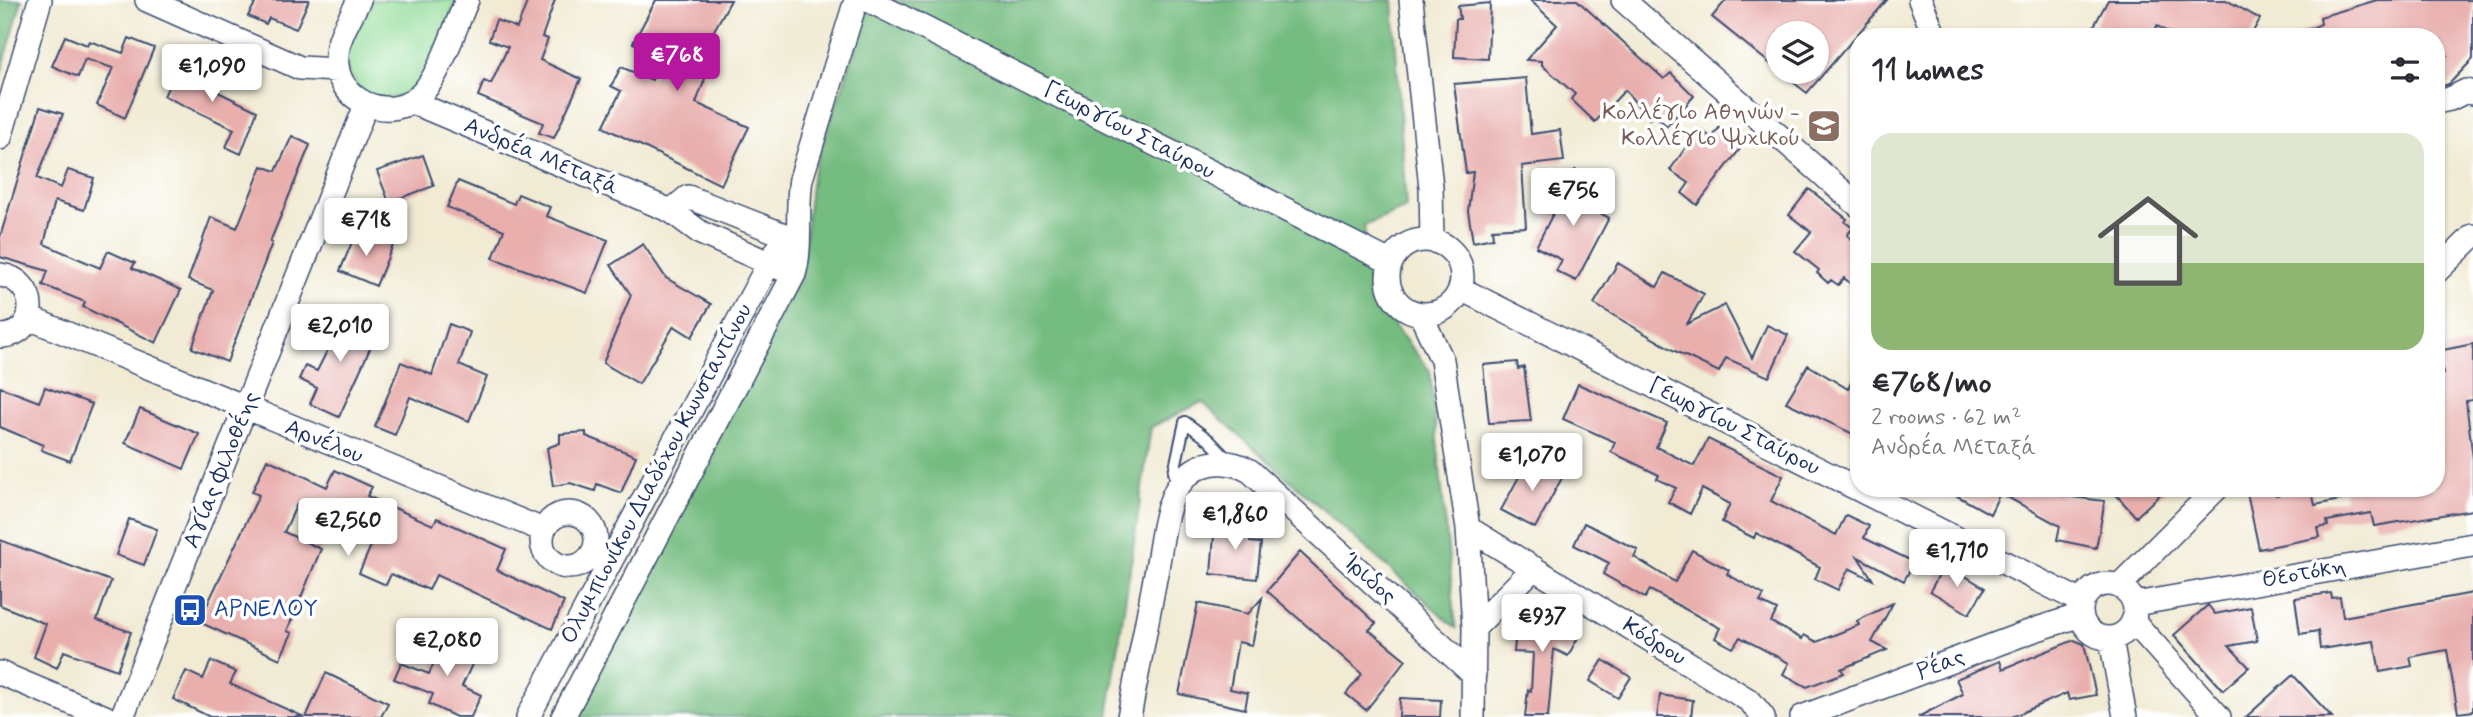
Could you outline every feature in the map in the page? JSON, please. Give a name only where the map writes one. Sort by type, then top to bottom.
[{"type":"street","points":[[0,138],[40,0]]},
{"type":"street","points":[[147,0],[300,68],[338,70]]},
{"type":"street","points":[[359,0],[337,55],[343,85],[366,105],[397,108],[412,102],[431,79],[467,0]]},
{"type":"street","name":"Ολυμπιονίκου Διαδόχου Κωνσταντίνου","points":[[563,717],[794,274],[799,260],[796,240],[801,178],[856,0]]},
{"type":"street","name":"Γεωργίου Σταύρου","points":[[868,0],[1391,262]]},
{"type":"street","points":[[1411,0],[1431,187],[1421,242]]},
{"type":"street","points":[[1623,0],[1850,198]]},
{"type":"street","points":[[1920,0],[1931,28]]},
{"type":"street","points":[[2445,100],[2471,90]]},
{"type":"street","name":"Ανδρέα Μεταξά","points":[[412,102],[671,211],[701,233],[794,274]]},
{"type":"street","name":"Αγίας Φιλοθέης","points":[[122,717],[366,105]]},
{"type":"street","points":[[671,211],[688,197],[796,240]]},
{"type":"street","points":[[2445,263],[2473,236]]},
{"type":"street","name":"Ολυμπιονίκου Διαδόχου Κωνσταντίνου","points":[[528,717],[769,262],[778,249],[796,240]]},
{"type":"street","points":[[1442,360],[1455,298],[1460,264],[1453,253],[1421,242],[1399,250],[1391,262],[1387,282],[1402,308],[1421,315],[1436,314],[1455,298]]},
{"type":"street","points":[[0,275],[12,277],[27,289],[30,298],[29,318],[15,333],[0,336]]},
{"type":"street","name":"Γεωργίου Σταύρου","points":[[1455,298],[1850,494]]},
{"type":"street","points":[[1421,315],[1442,360],[1468,527],[1474,628],[1473,717]]},
{"type":"street","name":"Αρνέλου","points":[[29,318],[246,410],[543,530]]},
{"type":"street","points":[[1129,717],[1168,511],[1178,486],[1195,470],[1229,461]]},
{"type":"street","name":"Ίριδος","points":[[1229,461],[1250,471],[1474,675]]},
{"type":"street","name":"Γεωργίου Σταύρου","points":[[1856,497],[2082,609]]},
{"type":"street","points":[[2134,613],[2122,635],[2111,639],[2092,633],[2082,609],[2097,586],[2119,586],[2208,497]]},
{"type":"street","name":"Κόδρου","points":[[1468,527],[1750,701],[1763,717]]},
{"type":"street","name":"Θεοτόκη","points":[[2134,613],[2473,545]]},
{"type":"street","points":[[1474,628],[1534,568]]},
{"type":"street","points":[[2119,586],[2134,613],[2219,717]]},
{"type":"street","name":"Ρέας","points":[[1802,717],[2082,609]]},
{"type":"street","points":[[2111,639],[2125,717]]},
{"type":"street","points":[[0,673],[105,717]]},
{"type":"lane","points":[[1178,486],[1174,472],[1185,422],[1209,440],[1229,461]]},
{"type":"green space","points":[[0,0],[22,0],[0,77]]},
{"type":"green space","points":[[370,0],[457,0],[423,78],[409,92],[399,97],[377,97],[367,93],[351,78],[347,66],[347,49]]},
{"type":"green space","points":[[872,0],[1393,0],[1406,208],[1364,226],[1372,298],[1430,371],[1456,628],[1202,402],[1151,427],[1108,717],[576,717],[801,275],[812,176]]},
{"type":"building","points":[[257,0],[309,0],[296,29],[269,18],[266,24],[248,16]]},
{"type":"building","points":[[528,0],[555,0],[542,37],[548,39],[540,60],[581,79],[554,138],[539,133],[543,123],[478,96],[484,81],[491,84],[508,47],[489,40],[496,20],[517,28]]},
{"type":"building","points":[[656,0],[731,0],[692,70],[706,76],[696,103],[749,127],[721,185],[603,127],[621,91],[611,86],[621,67],[652,80],[662,55],[633,43]]},
{"type":"building","points":[[1530,0],[1577,0],[1664,79],[1671,73],[1694,96],[1667,126],[1654,115],[1649,119],[1625,90],[1595,122],[1571,99],[1575,94],[1542,65],[1542,61],[1526,60],[1557,25]]},
{"type":"building","points":[[1726,0],[1887,0],[1863,28],[1850,28],[1850,43],[1829,67],[1829,21],[1766,21],[1766,60],[1712,17]]},
{"type":"building","points":[[2108,0],[2226,0],[2260,19],[2255,28],[2093,28]]},
{"type":"building","points":[[2377,0],[2473,0],[2473,59],[2445,85],[2445,28],[2312,28],[2321,24],[2320,17]]},
{"type":"building","points":[[1490,3],[1488,59],[1454,57],[1456,19],[1460,19],[1458,6]]},
{"type":"building","points":[[65,36],[87,45],[89,41],[123,53],[129,38],[154,48],[125,118],[97,105],[113,68],[85,59],[78,77],[52,66]]},
{"type":"building","points":[[179,64],[214,80],[210,88],[257,111],[241,154],[226,147],[234,129],[164,96]]},
{"type":"building","points":[[1526,78],[1531,134],[1560,130],[1564,161],[1522,166],[1526,227],[1492,229],[1493,238],[1473,242],[1468,211],[1473,172],[1466,173],[1454,84]]},
{"type":"building","points":[[1795,84],[1815,84],[1807,93]]},
{"type":"building","points":[[40,107],[63,114],[37,178],[61,188],[68,170],[94,178],[84,210],[55,201],[44,244],[100,268],[108,251],[135,263],[132,268],[181,290],[156,343],[83,307],[85,302],[43,285],[48,271],[0,257],[0,237]]},
{"type":"building","points":[[1719,128],[1743,145],[1697,205],[1682,193],[1689,183],[1670,170],[1699,129],[1712,138]]},
{"type":"building","points":[[292,136],[310,145],[270,242],[272,243],[227,362],[192,348],[213,290],[188,280],[211,217],[237,228],[262,166],[276,171]]},
{"type":"building","points":[[423,155],[434,186],[389,202],[377,171]]},
{"type":"building","points":[[1575,170],[1596,180],[1584,204],[1609,218],[1576,281],[1556,271],[1562,260],[1536,247]]},
{"type":"building","points":[[458,181],[514,204],[518,194],[550,207],[546,216],[608,240],[587,293],[493,258],[504,230],[447,207]]},
{"type":"building","points":[[1809,189],[1847,219],[1845,222],[1850,226],[1847,235],[1850,238],[1850,283],[1844,278],[1838,285],[1831,280],[1828,283],[1817,273],[1819,270],[1795,251],[1811,232],[1789,215]]},
{"type":"building","points":[[357,230],[393,245],[376,286],[340,271]]},
{"type":"building","points":[[643,244],[666,278],[711,304],[692,337],[674,326],[639,384],[603,363],[631,295],[611,265]]},
{"type":"building","points":[[1618,263],[1657,287],[1665,273],[1704,294],[1687,324],[1725,305],[1752,358],[1767,325],[1788,335],[1769,377],[1726,358],[1719,372],[1675,351],[1594,304]]},
{"type":"building","points":[[336,312],[378,331],[339,417],[310,404],[317,388],[299,379],[305,366],[317,371],[334,337],[326,333]]},
{"type":"building","points":[[449,324],[470,332],[459,365],[487,377],[469,421],[410,397],[395,435],[375,427],[401,362],[432,375]]},
{"type":"building","points":[[2473,344],[2473,400],[2466,401],[2473,459],[2473,510],[2374,526],[2371,513],[2327,521],[2328,526],[2318,528],[2320,537],[2259,549],[2248,497],[2313,497],[2315,505],[2345,497],[2445,497],[2445,350]]},
{"type":"building","points":[[1517,362],[1518,369],[1524,367],[1531,421],[1489,423],[1483,365]]},
{"type":"building","points":[[1808,365],[1848,389],[1850,385],[1850,433],[1786,402]]},
{"type":"building","points":[[1578,384],[1667,423],[1656,447],[1694,466],[1708,439],[1783,476],[1771,501],[1836,535],[1846,515],[1869,526],[1864,538],[1914,562],[1904,581],[1858,557],[1873,580],[1849,568],[1838,590],[1815,579],[1820,567],[1756,533],[1754,538],[1722,522],[1730,504],[1702,489],[1690,514],[1668,502],[1676,488],[1657,479],[1659,475],[1611,452],[1615,442],[1563,419]]},
{"type":"building","points":[[0,387],[39,402],[45,387],[92,404],[70,461],[41,450],[43,445],[0,427]]},
{"type":"building","points":[[140,409],[199,434],[184,469],[125,443]]},
{"type":"building","points":[[586,432],[586,436],[636,456],[621,493],[597,484],[595,491],[570,483],[553,486],[547,448],[560,443],[560,434]]},
{"type":"building","points":[[1534,449],[1537,474],[1541,465],[1563,476],[1535,528],[1501,510]]},
{"type":"building","points":[[267,459],[327,487],[335,470],[372,487],[367,496],[433,525],[437,518],[506,549],[497,570],[564,602],[552,629],[436,575],[429,590],[391,574],[386,585],[359,573],[374,539],[297,504],[284,532],[321,549],[287,631],[292,633],[280,659],[199,622],[259,495],[252,492]]},
{"type":"building","points":[[1959,497],[1998,497],[1990,514]]},
{"type":"building","points":[[2007,497],[2072,497],[2105,501],[2096,548],[2057,540],[2060,526]]},
{"type":"building","points":[[2118,497],[2157,497],[2136,517]]},
{"type":"building","points":[[129,519],[157,529],[144,565],[116,555]]},
{"type":"building","points":[[1215,522],[1252,526],[1250,542],[1261,543],[1257,579],[1211,574]]},
{"type":"building","points":[[1584,523],[1638,550],[1634,557],[1675,582],[1692,550],[1729,570],[1727,574],[1764,595],[1760,602],[1777,610],[1771,622],[1802,639],[1804,635],[1817,642],[1859,625],[1857,621],[1893,603],[1872,642],[1887,650],[1841,669],[1844,673],[1807,687],[1783,674],[1789,663],[1740,637],[1733,648],[1715,638],[1720,628],[1650,590],[1645,598],[1603,574],[1609,563],[1574,545]]},
{"type":"building","points":[[0,540],[111,581],[97,620],[131,632],[117,670],[64,651],[57,668],[34,657],[46,624],[0,605]]},
{"type":"building","points":[[1300,552],[1376,623],[1369,630],[1406,660],[1366,710],[1346,694],[1362,674],[1267,591]]},
{"type":"building","points":[[1945,564],[1985,588],[1969,614],[1930,591]]},
{"type":"building","points":[[2331,593],[2332,598],[2340,597],[2343,617],[2473,593],[2473,711],[2458,713],[2447,650],[2410,657],[2412,666],[2380,672],[2374,641],[2320,649],[2318,631],[2300,634],[2295,598]]},
{"type":"building","points":[[1262,598],[1252,645],[1238,642],[1230,689],[1248,693],[1245,709],[1179,694],[1198,603],[1248,614]]},
{"type":"building","points":[[2208,605],[2215,614],[2251,607],[2257,641],[2229,646],[2249,667],[2223,690],[2174,635]]},
{"type":"building","points":[[1540,609],[1581,632],[1568,656],[1554,649],[1548,717],[1525,717],[1528,690],[1531,691],[1533,653],[1514,652],[1517,622],[1525,612]]},
{"type":"building","points":[[448,632],[480,647],[462,686],[481,695],[471,717],[456,717],[429,704],[433,694],[394,679],[401,663],[429,674]]},
{"type":"building","points":[[2074,640],[2084,644],[2096,695],[2069,700],[2067,693],[2012,717],[1918,717],[1963,694],[1956,679],[2000,661],[2003,669]]},
{"type":"building","points":[[1603,660],[1631,677],[1618,698],[1590,681]]},
{"type":"building","points":[[211,661],[236,672],[230,684],[304,717],[210,717],[173,699],[186,671],[203,679]]},
{"type":"building","points":[[326,673],[388,703],[381,717],[306,717]]},
{"type":"building","points":[[2293,675],[2332,717],[2246,717]]},
{"type":"building","points":[[1660,695],[1693,700],[1691,717],[1657,717]]},
{"type":"building","points":[[1400,698],[1441,700],[1440,717],[1399,717]]},
{"type":"place","name":"Κολλέγιο Αθηνών - Κολλέγιο Ψυχικού","points":[[1824,126]]},
{"type":"place","name":"ΑΡΝΕΛΟΥ","points":[[190,610]]}]
